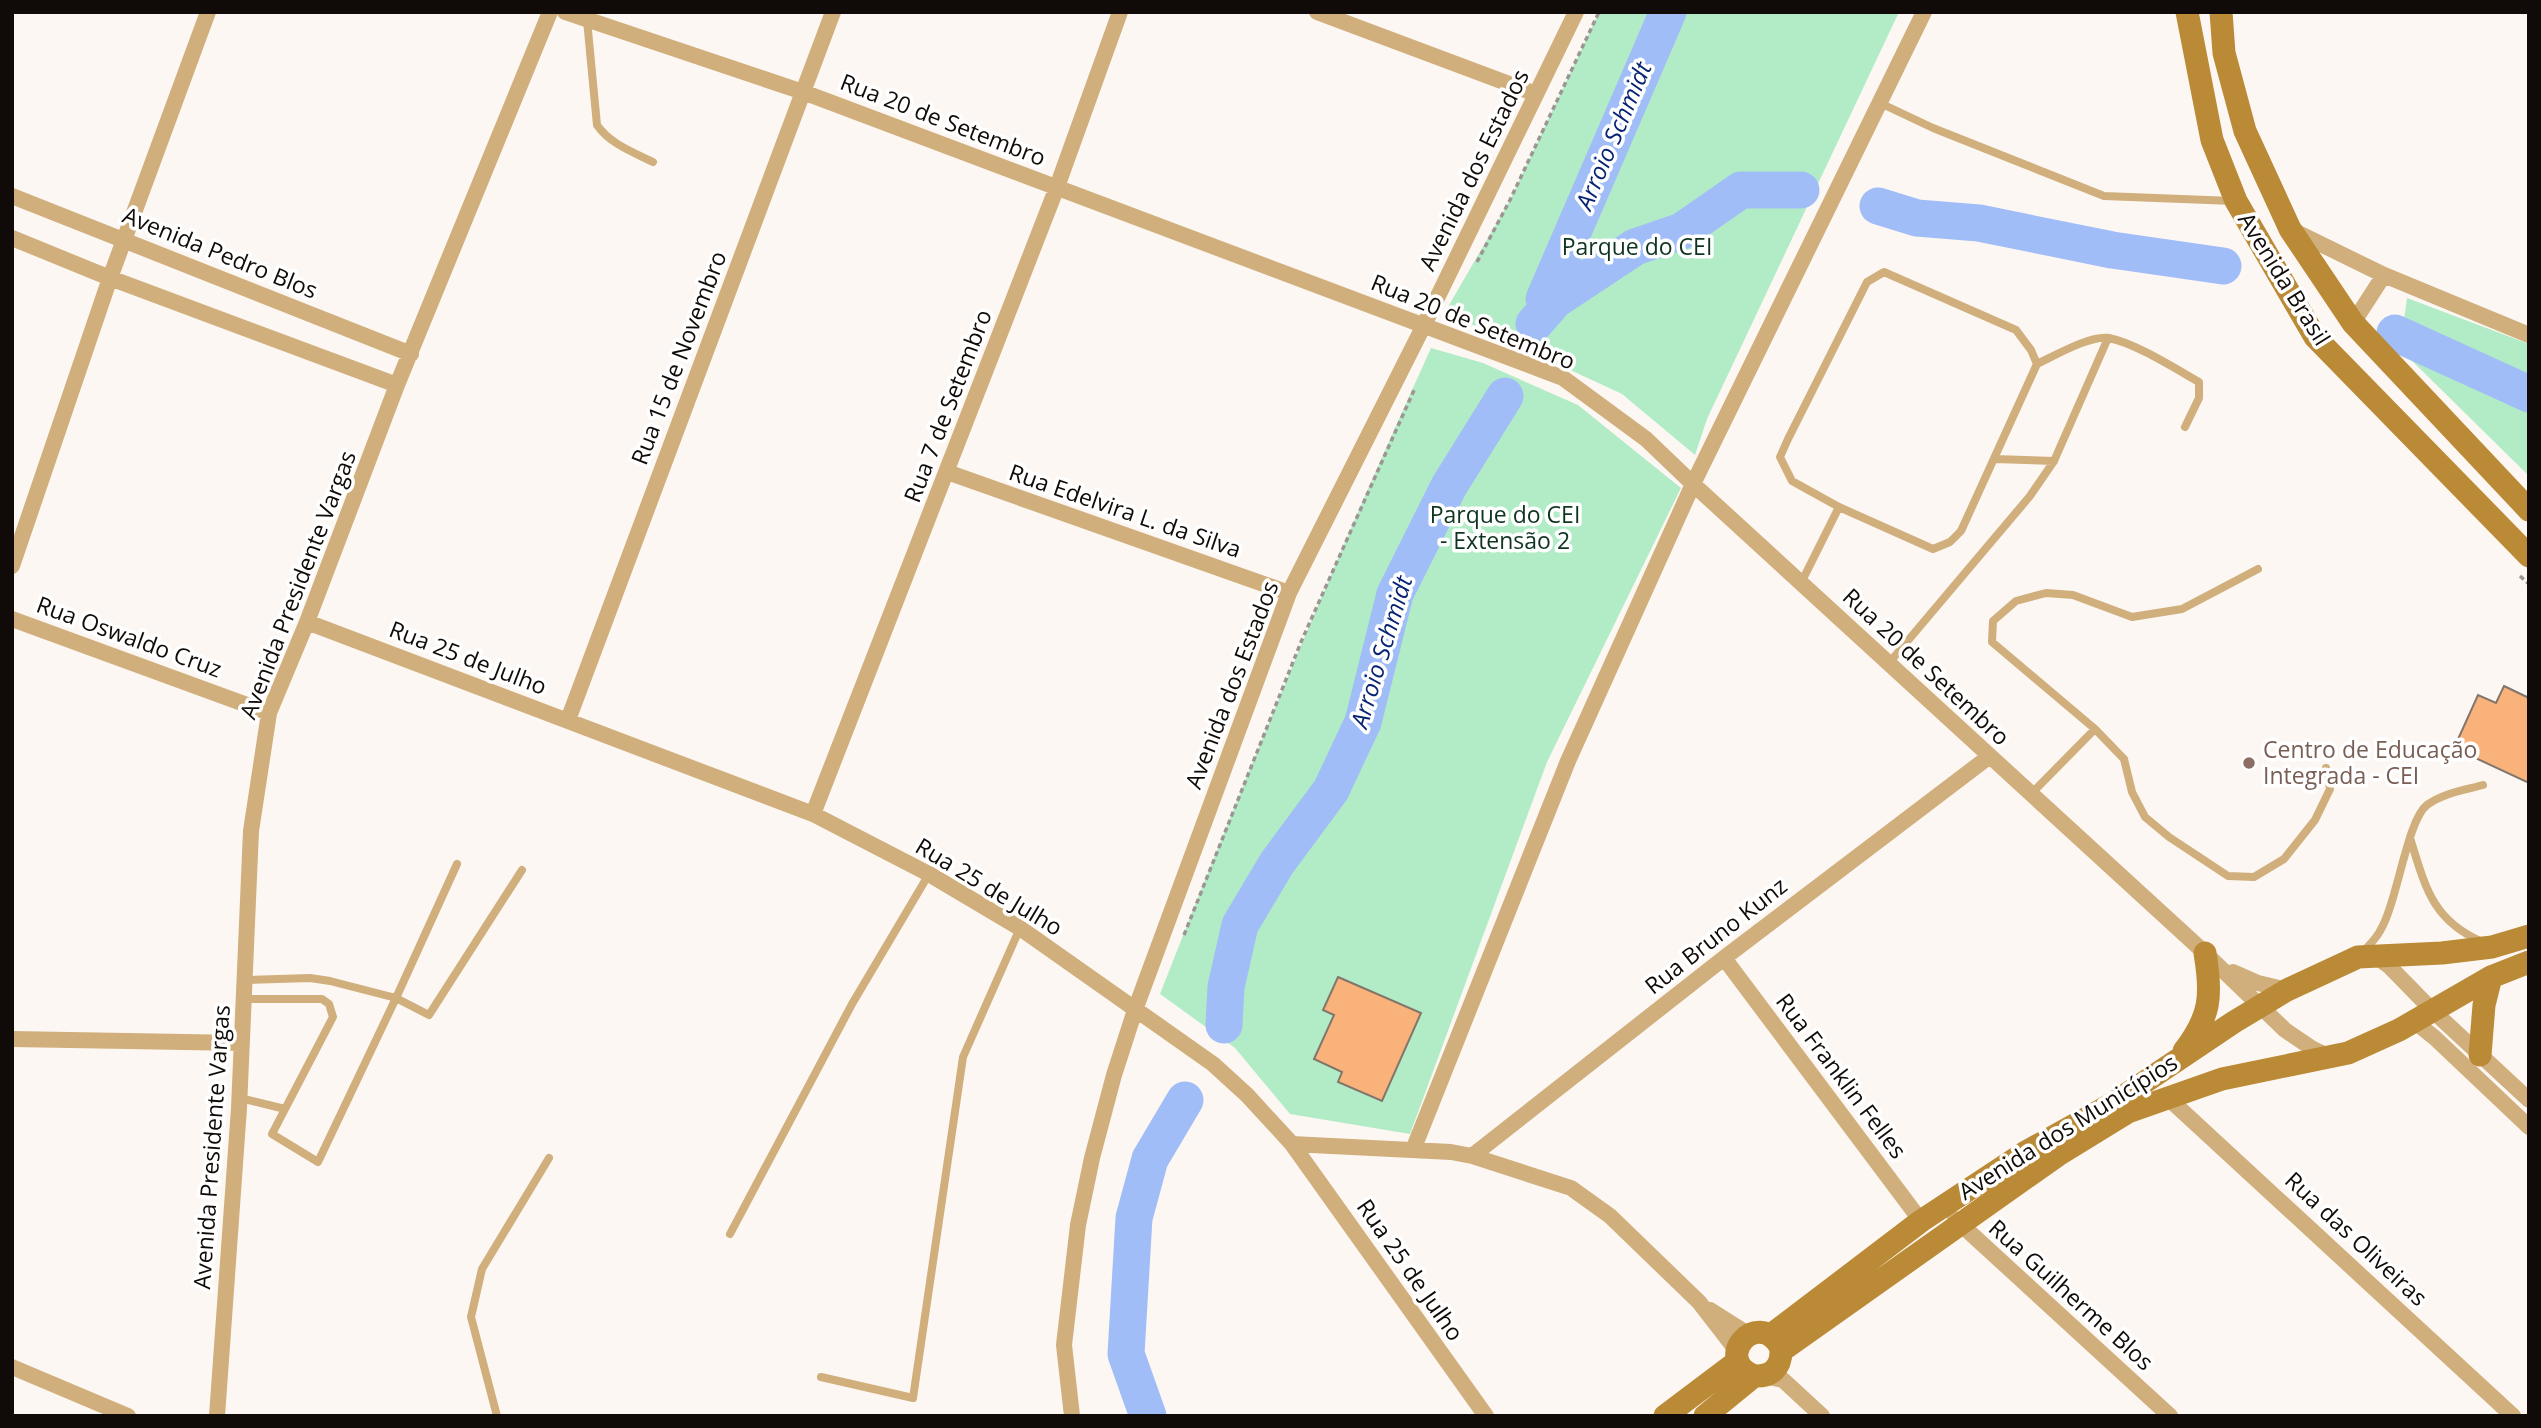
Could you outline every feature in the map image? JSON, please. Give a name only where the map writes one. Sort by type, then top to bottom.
[{"type":"main road","name":"Avenida Brasil","points":[[2187,12],[2212,140],[2236,201],[2315,337],[2529,556]]},
{"type":"main road","name":"Avenida Brasil","points":[[2221,12],[2224,53],[2245,131],[2290,229],[2353,323],[2529,510]]},
{"type":"main road","name":"Avenida dos Municípios","points":[[1704,1416],[1762,1359],[1921,1221],[2024,1153],[2112,1104],[2287,990],[2367,957],[2492,947],[2529,936]]},
{"type":"main road","points":[[2177,1060],[2195,1036],[2208,1005],[2211,984],[2205,953]]},
{"type":"main road","name":"Avenida dos Municípios","points":[[1665,1416],[1762,1359],[2057,1155],[2118,1118],[2167,1097],[2222,1079],[2348,1053],[2423,1016],[2491,976],[2529,962]]},
{"type":"main road","points":[[2480,1055],[2484,1005],[2491,976]]},
{"type":"street","points":[[12,566],[110,278],[208,12]]},
{"type":"street","name":"Avenida Presidente Vargas","points":[[217,1416],[240,1098],[251,831],[269,713],[307,622],[397,385],[550,12]]},
{"type":"street","name":"Rua 20 de Setembro","points":[[565,12],[803,92],[1563,378],[1646,439],[2205,953],[2285,1030],[2328,1056]]},
{"type":"street","name":"Rua 15 de Novembro","points":[[568,720],[833,12]]},
{"type":"street","name":"Rua 7 de Setembro","points":[[813,814],[947,472],[1120,12]]},
{"type":"street","points":[[1318,12],[1536,94]]},
{"type":"street","name":"Avenida dos Estados","points":[[1072,1416],[1064,1345],[1078,1225],[1104,1111],[1135,1010],[1289,593],[1424,325],[1576,12]]},
{"type":"street","points":[[1413,1150],[1568,761],[1693,484],[1924,12]]},
{"type":"street","name":"Avenida Pedro Blos","points":[[12,196],[411,354]]},
{"type":"street","points":[[2290,229],[2385,275],[2529,335]]},
{"type":"street","points":[[12,238],[110,278],[397,385]]},
{"type":"street","points":[[2353,323],[2385,275]]},
{"type":"street","name":"Rua Edelvira L. da Silva","points":[[947,472],[1289,593]]},
{"type":"street","name":"Rua Oswaldo Cruz","points":[[12,619],[269,713]]},
{"type":"street","name":"Rua 25 de Julho","points":[[307,622],[813,814],[929,874],[1020,928],[1213,1064],[1247,1095],[1292,1144],[1486,1416]]},
{"type":"street","name":"Rua Bruno Kunz","points":[[1472,1156],[1724,958],[1990,756]]},
{"type":"street","points":[[2205,953],[2230,971],[2258,983],[2287,990]]},
{"type":"street","points":[[2367,957],[2389,966],[2435,1038],[2528,1125]]},
{"type":"street","name":"Rua Franklin Felles","points":[[1724,958],[1921,1221]]},
{"type":"street","points":[[2423,1016],[2480,1055],[2529,1100]]},
{"type":"street","points":[[12,1039],[242,1043]]},
{"type":"street","points":[[2487,1088],[2501,1074]]},
{"type":"street","name":"Rua das Oliveiras","points":[[2167,1097],[2513,1416]]},
{"type":"street","points":[[1292,1144],[1472,1156],[1571,1188],[1610,1216],[1699,1303],[1822,1416]]},
{"type":"street","name":"Rua Guilherme Blos","points":[[1944,1206],[1959,1224],[2170,1416]]},
{"type":"street","points":[[12,1367],[128,1416]]},
{"type":"lane","points":[[587,20],[597,125],[614,142],[653,162]]},
{"type":"lane","points":[[1881,103],[1944,133],[2104,196],[2236,201]]},
{"type":"lane","points":[[2037,364],[2031,350],[2016,330],[1884,272],[1867,282],[1780,457],[1792,481],[1839,507],[1933,549],[1950,542],[1961,531],[2037,364],[2084,343],[2108,338],[2152,355],[2199,382],[2199,398],[2185,427]]},
{"type":"lane","points":[[1889,663],[2030,496],[2054,461],[2108,338]]},
{"type":"lane","points":[[1994,459],[2054,461]]},
{"type":"lane","points":[[1801,583],[1839,507]]},
{"type":"lane","points":[[2258,569],[2182,610],[2132,617],[2073,596],[2046,593],[2015,601],[1993,621],[1992,642],[2095,729],[2124,760],[2132,792],[2145,817],[2169,837],[2228,876],[2255,877],[2284,859],[2315,820],[2330,789],[2326,768]]},
{"type":"lane","points":[[2031,794],[2095,729]]},
{"type":"lane","points":[[2367,957],[2395,895],[2410,838],[2425,806],[2452,793],[2483,785]]},
{"type":"lane","points":[[2410,838],[2430,900],[2460,932],[2492,947]]},
{"type":"lane","points":[[244,999],[322,999],[329,1004],[333,1017],[272,1134],[318,1162],[457,864]]},
{"type":"lane","points":[[245,980],[310,978],[330,981],[396,999],[429,1015],[522,870]]},
{"type":"lane","points":[[730,1234],[852,1004],[929,874]]},
{"type":"lane","points":[[821,1377],[914,1398],[962,1057],[1020,928]]},
{"type":"lane","points":[[240,1098],[285,1109]]},
{"type":"lane","points":[[497,1416],[471,1317],[482,1269],[550,1158]]},
{"type":"path","points":[[1472,271],[1510,200],[1600,12]]},
{"type":"path","points":[[1180,944],[1301,642],[1418,381]]},
{"type":"green space","name":"Parque do CEI","points":[[1599,12],[1899,12],[1707,419],[1695,455],[1622,394],[1445,312],[1510,200]]},
{"type":"green space","points":[[2407,298],[2529,344],[2529,476],[2400,349]]},
{"type":"green space","name":"Parque do CEI - Extensão 2","points":[[1431,348],[1483,363],[1578,405],[1681,488],[1547,762],[1410,1134],[1290,1114],[1235,1048],[1160,994],[1291,670]]},
{"type":"building","points":[[2504,686],[2529,698],[2529,783],[2454,748],[2478,695],[2496,703]]},
{"type":"building","points":[[1338,977],[1421,1013],[1382,1101],[1338,1082],[1342,1072],[1314,1059],[1334,1015],[1323,1010]]},
{"type":"waterway","name":"Arroio Schmidt","points":[[1544,299],[1668,12]]},
{"type":"waterway","points":[[1534,324],[1555,300],[1635,247],[1682,231],[1741,190],[1801,190]]},
{"type":"waterway","points":[[1878,206],[1917,218],[1979,223],[2112,250],[2223,266]]},
{"type":"waterway","points":[[2395,333],[2529,394]]},
{"type":"waterway","name":"Arroio Schmidt","points":[[1224,1025],[1226,987],[1240,925],[1277,863],[1331,790],[1363,722],[1395,594],[1449,486],[1505,396]]},
{"type":"waterway","name":"Arroio Schmidt","points":[[1148,1416],[1126,1354],[1134,1218],[1150,1159],[1185,1100]]},
{"type":"place","name":"Centro de Educação Integrada - CEI","points":[[2249,763]]}]
